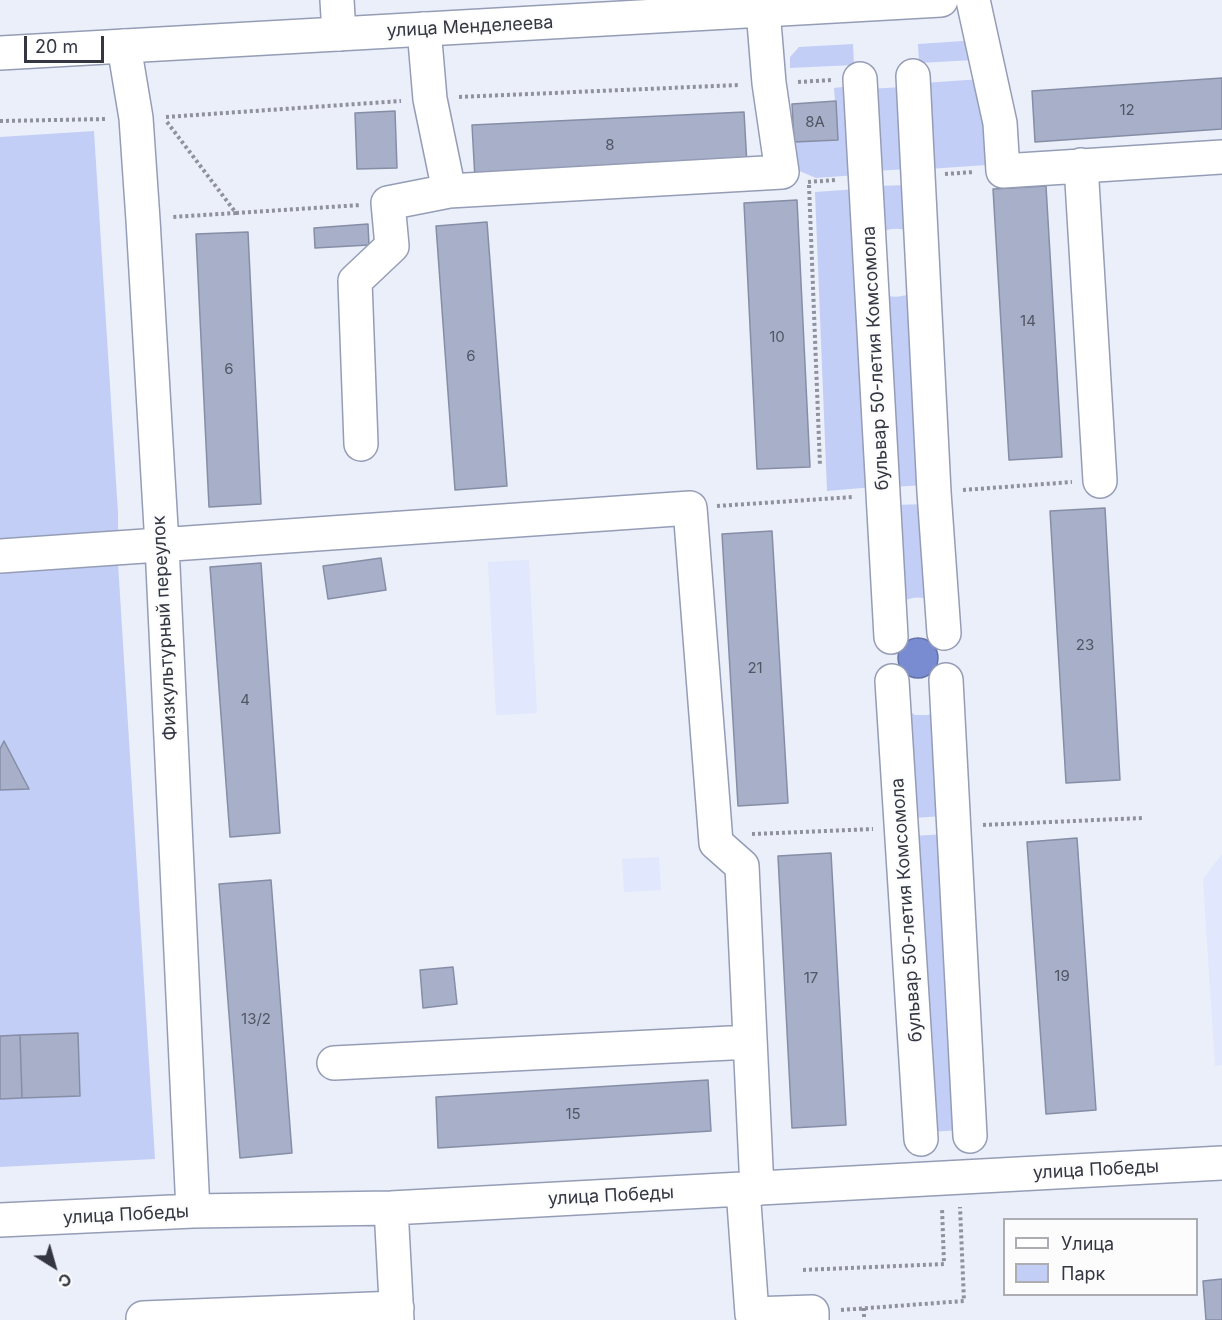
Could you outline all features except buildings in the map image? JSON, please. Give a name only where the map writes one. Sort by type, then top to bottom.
[{"type":"street","points":[[336,0],[339,34]]},
{"type":"street","name":"улица Менделеева","points":[[0,54],[940,0]]},
{"type":"street","points":[[973,0],[1000,123],[1003,171],[1222,157]]},
{"type":"street","points":[[361,444],[355,281],[392,246],[388,203],[449,191],[795,177],[769,83],[763,10]]},
{"type":"street","points":[[424,29],[430,99],[449,191]]},
{"type":"street","name":"Физкультурный переулок","points":[[124,46],[136,118],[143,219],[162,545],[193,1211]]},
{"type":"street","points":[[913,76],[921,261],[944,633]]},
{"type":"street","name":"бульвар 50-летия Комсомола","points":[[860,79],[891,637],[884,659],[886,671],[892,681],[921,1139]]},
{"type":"street","points":[[1081,165],[1100,481]]},
{"type":"street","points":[[871,264],[874,248],[879,242],[895,236],[910,240],[916,245],[921,261]]},
{"type":"street","points":[[0,556],[690,508],[716,843],[742,866],[750,1042],[752,1317],[812,1316]]},
{"type":"street","points":[[891,637],[900,628],[911,624],[922,623],[934,626],[950,641],[954,657],[952,669],[946,680],[930,692],[920,693],[900,688],[892,681]]},
{"type":"street","points":[[946,680],[970,1136]]},
{"type":"street","points":[[334,1063],[750,1042]]},
{"type":"street","name":"улица Победы","points":[[0,1220],[193,1211],[391,1208],[1222,1163]]},
{"type":"street","points":[[143,1320],[143,1317],[397,1314],[391,1208]]},
{"type":"path","points":[[163,117],[236,213]]},
{"type":"path","points":[[918,176],[1003,171]]},
{"type":"path","points":[[820,466],[795,177],[866,179]]},
{"type":"path","points":[[143,219],[388,203]]},
{"type":"path","points":[[934,492],[1100,481]]},
{"type":"path","points":[[690,508],[884,495]]},
{"type":"path","points":[[812,1316],[864,1308],[964,1301],[960,1207]]},
{"type":"path","points":[[803,1270],[944,1264],[942,1208]]},
{"type":"path","points":[[864,1308],[864,1320]]},
{"type":"shaded area","points":[[529,560],[537,713],[496,715],[488,562]]},
{"type":"shaded area","points":[[1222,854],[1222,1065],[1215,1066],[1203,879]]},
{"type":"shaded area","points":[[659,857],[661,890],[624,892],[622,859]]},
{"type":"green space","points":[[963,41],[970,43],[974,60],[919,63],[918,44]]},
{"type":"green space","points":[[853,44],[854,65],[790,68],[790,57],[799,47]]},
{"type":"green space","points":[[981,79],[986,165],[929,169],[924,83]]},
{"type":"green space","points":[[851,86],[857,175],[816,178],[797,170],[796,142],[838,140],[834,88]]},
{"type":"green space","points":[[903,87],[909,169],[874,171],[868,89]]},
{"type":"green space","points":[[94,131],[155,1159],[0,1167],[0,137]]},
{"type":"green space","points":[[908,185],[910,232],[894,229],[878,234],[876,186]]},
{"type":"green space","points":[[857,189],[874,487],[827,491],[815,192]]},
{"type":"green space","points":[[915,291],[926,485],[891,487],[880,294],[898,297]]},
{"type":"green space","points":[[927,504],[932,601],[915,598],[899,603],[894,505]]},
{"type":"green space","points":[[906,709],[915,715],[928,715],[938,710],[944,816],[913,818]]},
{"type":"green space","points":[[946,834],[963,1130],[929,1132],[912,836]]},
{"type":"water","points":[[918,638],[932,644],[938,658],[932,672],[918,678],[904,672],[898,658],[904,644]]}]
